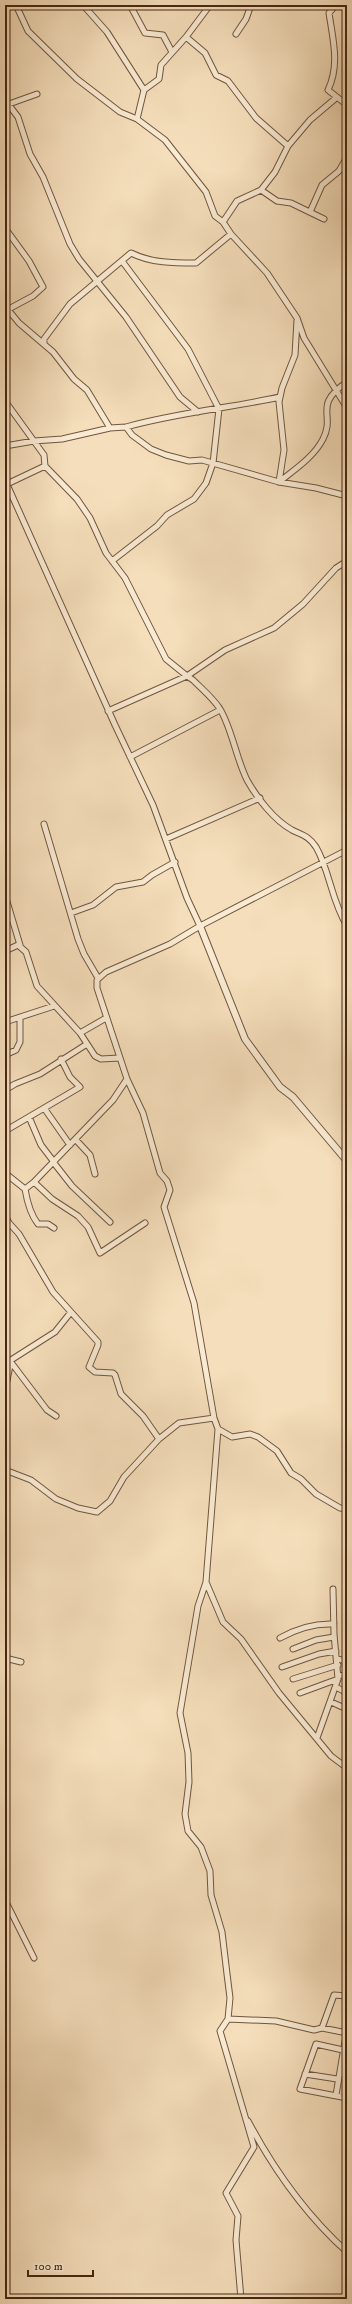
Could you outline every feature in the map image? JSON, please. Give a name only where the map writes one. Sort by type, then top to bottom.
[{"type":"street","points":[[16,5],[28,31],[71,74],[120,112],[136,119],[165,140],[206,192],[215,216],[223,222],[252,259],[267,273],[297,318],[304,338],[347,408]]},
{"type":"street","points":[[83,5],[108,32],[144,90]]},
{"type":"street","points":[[130,5],[145,33],[164,35],[172,52]]},
{"type":"street","points":[[136,119],[144,90],[159,79],[161,65],[186,37],[210,5]]},
{"type":"street","points":[[236,34],[246,20],[251,5]]},
{"type":"street","points":[[336,5],[329,13],[336,65],[335,75],[328,90],[347,106]]},
{"type":"street","points":[[186,37],[206,53],[216,75],[228,81],[256,118],[288,146]]},
{"type":"street","points":[[9,104],[37,94]]},
{"type":"street","points":[[223,222],[237,201],[261,190],[275,172],[288,146],[310,120],[336,98]]},
{"type":"street","points":[[5,100],[18,117],[30,154],[43,177],[70,244],[126,317],[180,397],[198,412]]},
{"type":"street","points":[[310,212],[322,185],[339,171],[347,157]]},
{"type":"street","points":[[261,190],[277,201],[291,203],[324,219]]},
{"type":"street","points":[[5,228],[29,261],[42,287],[33,296],[7,311]]},
{"type":"street","points":[[44,343],[44,339],[70,304],[131,253],[141,258],[164,263],[196,263],[231,234]]},
{"type":"street","points":[[112,561],[157,526],[167,515],[194,498],[206,483],[213,463],[219,409],[188,349],[122,261]]},
{"type":"street","points":[[5,306],[7,311],[33,336],[44,343],[87,390],[110,428]]},
{"type":"street","points":[[279,482],[284,450],[280,397],[295,355],[297,318]]},
{"type":"street","points":[[279,482],[311,454],[323,440],[326,432],[326,405],[336,390],[347,382]]},
{"type":"street","points":[[5,446],[34,441],[62,439],[110,428],[126,427],[280,397]]},
{"type":"street","points":[[5,400],[44,455],[45,466],[77,499],[112,561],[125,578],[166,659],[213,700],[220,710],[238,760],[248,781],[271,813],[292,830],[305,834],[316,847],[333,900],[347,926]]},
{"type":"street","points":[[126,427],[132,435],[151,449],[181,459],[202,460],[279,482],[324,489],[347,496]]},
{"type":"street","points":[[45,466],[6,482],[108,711],[153,805],[187,898],[200,926],[245,1039],[280,1087],[293,1097],[347,1161]]},
{"type":"street","points":[[108,711],[187,676],[225,650],[274,628],[303,604],[336,568],[347,562]]},
{"type":"street","points":[[130,757],[220,710]]},
{"type":"street","points":[[166,839],[260,798]]},
{"type":"street","points":[[44,824],[84,954],[98,978],[97,988],[106,1018],[127,1079],[143,1113],[160,1173],[167,1180],[170,1190],[164,1207],[194,1303],[214,1418],[218,1429],[206,1582],[198,1606],[180,1713],[188,1753],[189,1782],[185,1814],[188,1831],[201,1847],[210,1871],[211,1895],[222,1932],[230,1998],[228,2019],[220,2031],[254,2147],[226,2193],[238,2216],[236,2240],[241,2299]]},
{"type":"street","points":[[98,978],[116,967],[170,944],[200,926],[347,850]]},
{"type":"street","points":[[71,913],[93,905],[116,887],[143,882],[175,862]]},
{"type":"street","points":[[5,895],[20,945],[32,967],[37,986],[80,1033],[98,1058],[120,1058]]},
{"type":"street","points":[[5,952],[20,945]]},
{"type":"street","points":[[5,1022],[54,1006]]},
{"type":"street","points":[[5,1055],[16,1050],[20,1042],[20,1018]]},
{"type":"street","points":[[80,1033],[106,1018]]},
{"type":"street","points":[[6,1088],[40,1074],[61,1059],[87,1044]]},
{"type":"street","points":[[5,1131],[18,1121],[29,1117],[80,1087],[70,1077],[61,1059]]},
{"type":"street","points":[[25,1188],[34,1182],[76,1140],[113,1100],[127,1079]]},
{"type":"street","points":[[44,1108],[70,1145]]},
{"type":"street","points":[[29,1117],[40,1144],[72,1186],[110,1222]]},
{"type":"street","points":[[76,1140],[90,1155],[95,1174]]},
{"type":"street","points":[[5,1173],[25,1188],[34,1220],[38,1224],[48,1224],[54,1228]]},
{"type":"street","points":[[34,1182],[83,1221],[88,1227],[100,1253],[145,1223]]},
{"type":"street","points":[[5,1215],[9,1223],[19,1234],[53,1292],[98,1342],[89,1367],[91,1370],[115,1375],[121,1394],[143,1416],[159,1440]]},
{"type":"street","points":[[5,1392],[10,1361],[56,1332],[70,1312]]},
{"type":"street","points":[[10,1361],[47,1410],[56,1416]]},
{"type":"street","points":[[5,1470],[31,1480],[56,1499],[78,1508],[97,1512],[110,1501],[124,1477],[159,1440],[179,1423],[214,1418]]},
{"type":"street","points":[[218,1429],[232,1437],[250,1434],[258,1438],[277,1451],[291,1473],[301,1478],[316,1494],[340,1508],[347,1509]]},
{"type":"street","points":[[206,1582],[223,1622],[241,1640],[254,1659],[331,1756],[347,1768]]},
{"type":"street","points":[[317,1738],[336,1688],[338,1676],[334,1637],[333,1589]]},
{"type":"street","points":[[280,1638],[311,1626],[334,1624]]},
{"type":"street","points":[[293,1649],[316,1640],[334,1637]]},
{"type":"street","points":[[282,1667],[319,1654],[336,1651]]},
{"type":"street","points":[[5,1658],[21,1662]]},
{"type":"street","points":[[337,1659],[347,1661]]},
{"type":"street","points":[[293,1679],[338,1665]]},
{"type":"street","points":[[300,1693],[338,1676],[347,1677]]},
{"type":"street","points":[[336,1688],[347,1693]]},
{"type":"street","points":[[331,1702],[347,1709]]},
{"type":"street","points":[[5,1900],[34,1958]]},
{"type":"street","points":[[322,2028],[334,1995],[347,1996]]},
{"type":"street","points":[[228,2019],[276,2021],[314,2030],[322,2028],[347,2032],[340,2063],[336,2095]]},
{"type":"street","points":[[343,2050],[316,2044],[300,2089],[347,2098]]},
{"type":"street","points":[[340,2063],[347,2066]]},
{"type":"street","points":[[305,2074],[338,2079]]},
{"type":"street","points":[[243,2111],[267,2157],[280,2175],[306,2210],[347,2252]]}]
